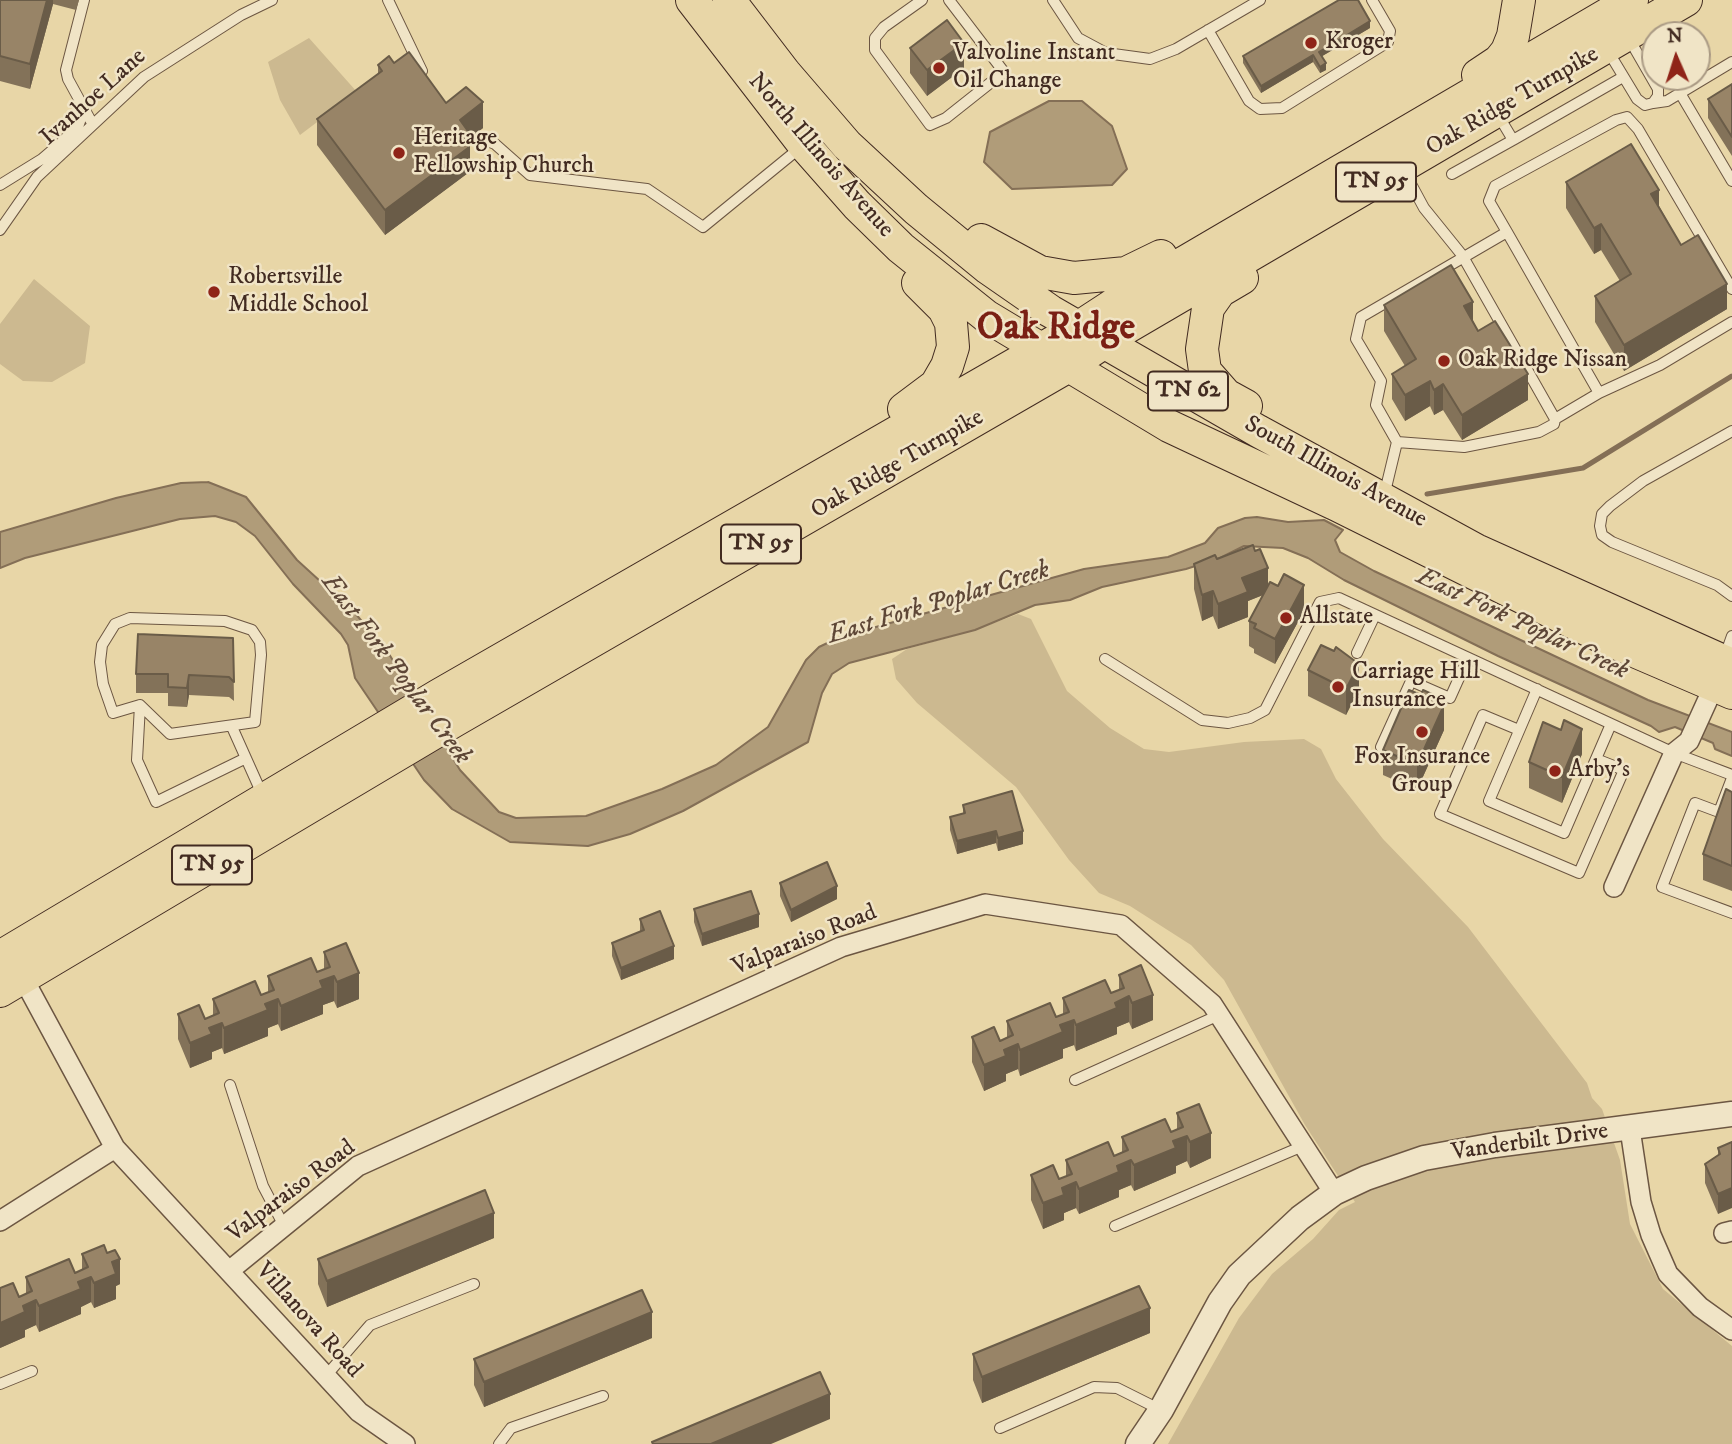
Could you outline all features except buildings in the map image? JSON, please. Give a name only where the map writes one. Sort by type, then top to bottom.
[{"type":"highway","name":"North Illinois Avenue","points":[[692,0],[816,135],[857,205],[901,248],[955,294],[1067,367]]},
{"type":"highway","name":"South Illinois Avenue","points":[[729,0],[816,135],[875,171],[916,209],[988,268],[1091,335],[1383,500],[1723,674]]},
{"type":"highway","points":[[746,0],[787,53],[816,135]]},
{"type":"highway","points":[[875,171],[919,191],[977,237],[1010,258],[1040,272],[1074,278],[1126,273],[1262,204],[1350,165],[1424,107],[1499,61],[1513,36],[1519,0]]},
{"type":"highway","name":"Oak Ridge Turnpike","points":[[446,708],[594,641],[1067,367],[1091,335],[1127,296],[1350,165],[1489,99],[1614,23],[1686,0]]},
{"type":"highway","name":"Oak Ridge Turnpike","points":[[12,984],[271,813],[393,741],[809,484],[1040,349],[1091,335],[1340,204],[1402,167],[1489,99]]},
{"type":"highway","points":[[1336,474],[1299,436],[1226,395],[1205,371],[1202,349],[1208,308],[1220,291],[1289,250],[1340,204]]},
{"type":"highway","points":[[809,484],[855,442],[936,385],[947,366],[953,347],[951,323],[944,309],[897,263],[857,205]]},
{"type":"highway","name":"South Illinois Avenue","points":[[1067,367],[1168,426],[1335,504],[1604,638],[1723,674]]},
{"type":"highway","points":[[594,641],[749,572],[1059,394],[1081,387],[1101,387]]},
{"type":"highway","points":[[0,957],[271,813]]},
{"type":"street","points":[[1614,887],[1682,747],[1723,674]]},
{"type":"street","name":"Valparaiso Road","points":[[229,1271],[358,1166],[841,947],[985,904],[1121,925],[1212,1004],[1334,1193]]},
{"type":"street","name":"Villanova Road","points":[[12,984],[115,1148],[359,1412],[405,1444]]},
{"type":"street","name":"Vanderbilt Drive","points":[[1138,1444],[1161,1410],[1220,1303],[1239,1275],[1300,1218],[1334,1193],[1366,1178],[1424,1158],[1494,1145],[1732,1114]]},
{"type":"street","points":[[1629,1129],[1641,1202],[1651,1235],[1668,1274],[1700,1307],[1732,1331]]},
{"type":"street","points":[[0,1220],[115,1148]]},
{"type":"lane","points":[[84,0],[66,71],[92,123]]},
{"type":"lane","name":"Ivanhoe Lane","points":[[0,230],[37,177],[144,77],[241,15],[272,0]]},
{"type":"lane","points":[[388,0],[417,64],[425,75]]},
{"type":"lane","points":[[922,0],[884,27],[875,38],[875,50],[930,125],[946,118],[1004,72],[949,0]]},
{"type":"lane","points":[[1053,0],[1078,38],[1106,53],[1150,59],[1176,49],[1260,0]]},
{"type":"lane","points":[[1208,30],[1249,101],[1260,109],[1282,107],[1388,42],[1390,31],[1372,0]]},
{"type":"lane","points":[[1614,23],[1623,77],[1637,99],[1645,104],[1667,101],[1732,62]]},
{"type":"lane","points":[[1614,23],[1658,89],[1658,96],[1653,103]]},
{"type":"lane","points":[[1451,174],[1623,77]]},
{"type":"lane","points":[[1680,93],[1732,181]]},
{"type":"lane","points":[[1489,99],[1513,140]]},
{"type":"lane","name":"Ivanhoe Lane","points":[[0,185],[41,159],[63,141],[79,124],[84,110]]},
{"type":"lane","points":[[1598,393],[1489,201],[1495,186],[1616,120],[1627,117],[1638,129],[1732,289]]},
{"type":"lane","points":[[476,137],[495,144],[530,175],[647,189],[703,227],[816,135]]},
{"type":"lane","points":[[1402,167],[1424,208],[1462,255],[1555,419]]},
{"type":"lane","points":[[1383,500],[1396,442],[1376,405],[1381,381],[1356,339],[1361,317],[1462,255],[1507,232]]},
{"type":"lane","points":[[1396,442],[1464,447],[1539,432],[1598,393],[1660,365],[1732,322]]},
{"type":"lane","points":[[1732,431],[1643,481],[1602,514],[1600,526],[1602,535],[1612,542],[1717,585],[1732,596]]},
{"type":"lane","points":[[1105,659],[1202,720],[1228,723],[1250,718],[1265,710],[1320,601],[1339,598],[1611,724],[1682,747],[1732,776],[1719,812],[1695,803],[1662,887],[1732,913]]},
{"type":"lane","points":[[1357,653],[1376,615]]},
{"type":"lane","points":[[130,618],[156,618],[240,624],[252,630],[260,642],[260,681],[254,722],[170,734],[140,705],[113,713],[107,697],[100,662],[102,646],[115,624],[130,618]]},
{"type":"lane","points":[[1381,747],[1411,681],[1450,698],[1468,658]]},
{"type":"lane","points":[[1537,690],[1489,801],[1564,834],[1611,724]]},
{"type":"lane","points":[[140,705],[137,761],[156,802],[244,759]]},
{"type":"lane","points":[[1519,730],[1483,715],[1440,814],[1579,873],[1623,770],[1596,759]]},
{"type":"lane","points":[[232,727],[244,759],[271,813]]},
{"type":"lane","points":[[1075,1080],[1219,1015]]},
{"type":"lane","points":[[230,1085],[263,1186],[284,1226]]},
{"type":"lane","points":[[1115,1226],[1303,1146]]},
{"type":"lane","points":[[325,1377],[370,1325],[474,1284]]},
{"type":"lane","points":[[0,1384],[32,1371]]},
{"type":"lane","points":[[1000,1428],[1094,1387],[1117,1388],[1161,1410]]},
{"type":"lane","points":[[499,1444],[511,1429],[520,1424],[603,1396]]},
{"type":"shaded area","points":[[309,38],[357,92],[300,135],[280,100],[268,62]]},
{"type":"shaded area","points":[[34,279],[90,326],[85,363],[52,382],[23,381],[0,364],[0,324]]},
{"type":"shaded area","points":[[1018,614],[1031,619],[1067,691],[1110,728],[1144,749],[1169,752],[1244,742],[1304,739],[1321,749],[1336,779],[1383,839],[1468,927],[1587,1083],[1592,1098],[1602,1109],[1620,1160],[1630,1224],[1663,1289],[1732,1346],[1732,1444],[1168,1444],[1239,1318],[1272,1274],[1313,1239],[1339,1210],[1355,1202],[1305,1125],[1224,980],[1191,945],[1130,906],[1099,893],[1069,860],[1016,787],[917,703],[896,679],[892,659],[907,649],[975,630]]},
{"type":"water","points":[[1049,101],[1082,101],[1112,126],[1127,169],[1112,185],[1012,189],[984,162],[990,132]]},
{"type":"water","name":"East Fork Poplar Creek","points":[[208,482],[246,497],[297,560],[355,613],[389,654],[460,770],[499,812],[516,818],[586,816],[662,789],[716,765],[768,727],[806,660],[819,647],[840,637],[1084,569],[1168,557],[1205,543],[1218,528],[1245,518],[1257,517],[1288,522],[1324,520],[1343,530],[1335,540],[1340,552],[1374,571],[1648,700],[1732,732],[1732,756],[1715,749],[1713,743],[1675,727],[1659,732],[1344,580],[1308,558],[1283,548],[1244,546],[1220,558],[1186,569],[1102,587],[1070,600],[1035,605],[975,630],[849,663],[832,674],[822,693],[808,742],[683,811],[630,834],[588,846],[510,842],[452,809],[424,780],[355,678],[348,645],[341,634],[293,584],[255,536],[236,522],[215,516],[180,519],[25,558],[0,568],[0,532],[116,498],[181,483]]},
{"type":"waterway","points":[[1427,494],[1583,468],[1732,376]]},
{"type":"place","name":"Kroger","points":[[1311,43]]},
{"type":"place","name":"Valvoline Instant Oil Change","points":[[939,68]]},
{"type":"place","name":"Heritage Fellowship Church","points":[[399,153]]},
{"type":"place","name":"Robertsville Middle School","points":[[214,292]]},
{"type":"place","name":"Oak Ridge Nissan","points":[[1444,361]]},
{"type":"place","name":"Allstate","points":[[1286,618]]},
{"type":"place","name":"Carriage Hill Insurance","points":[[1338,687]]},
{"type":"place","name":"Fox Insurance Group","points":[[1422,732]]},
{"type":"place","name":"Arby's","points":[[1555,771]]},
{"type":"district","name":"Oak Ridge","points":[[1056,330]]}]
